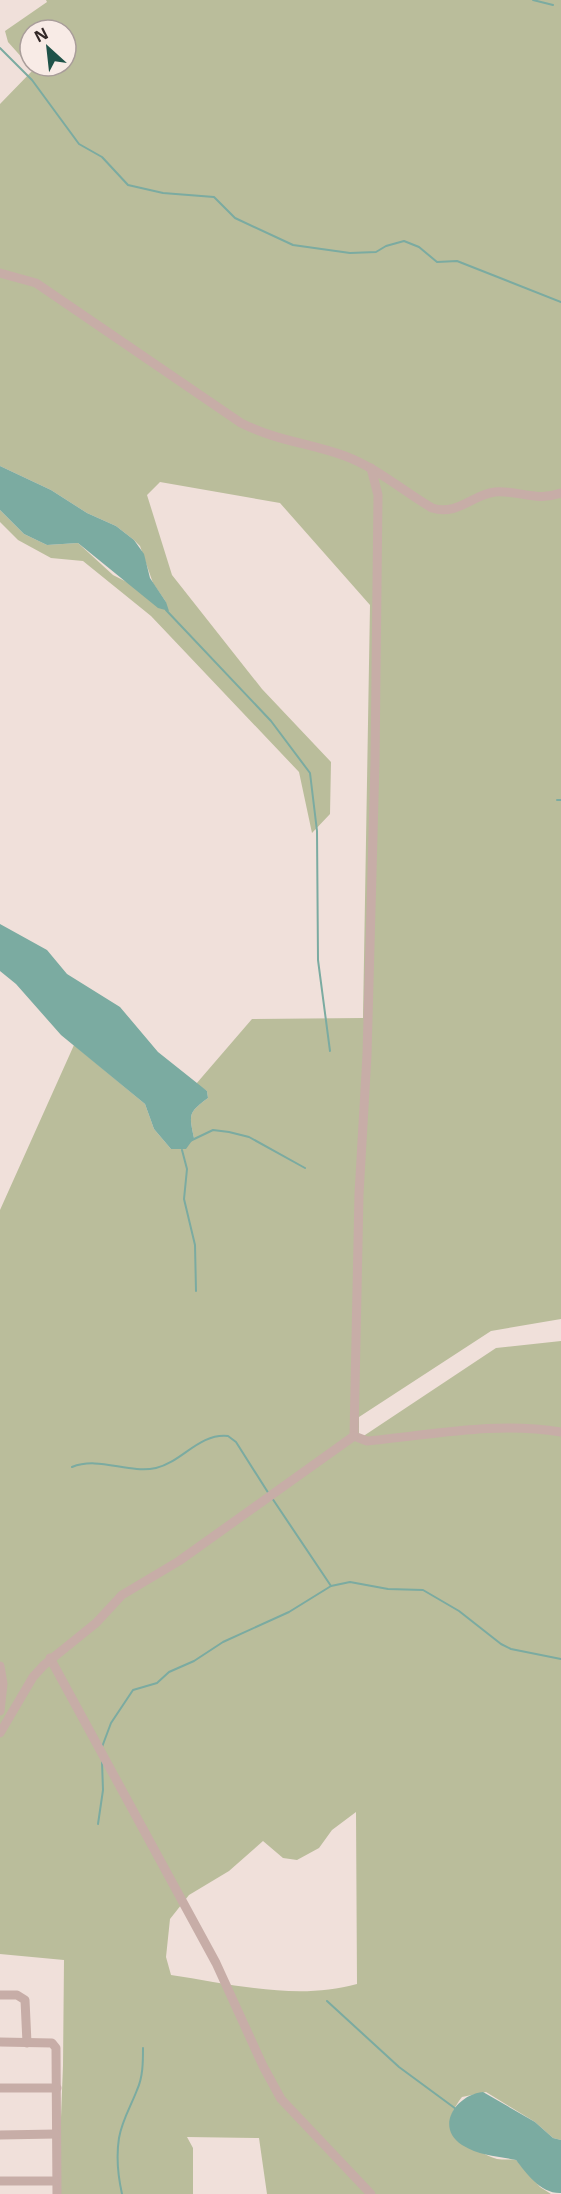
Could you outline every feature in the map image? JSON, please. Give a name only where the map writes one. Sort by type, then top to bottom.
[{"type":"street","points":[[0,273],[36,283],[241,423],[266,436],[346,457],[371,468],[414,498],[443,511],[457,509],[479,496],[494,492],[539,498],[561,493]]},
{"type":"street","points":[[354,1436],[358,1194],[367,1055],[376,716],[378,495],[371,468]]},
{"type":"street","points":[[354,1436],[367,1442],[506,1427],[561,1432]]},
{"type":"street","points":[[0,1733],[33,1677],[50,1658],[96,1623],[132,1587],[179,1561],[354,1436]]},
{"type":"street","points":[[50,1658],[216,1963],[262,2066],[281,2099],[371,2194]]},
{"type":"street","points":[[0,1666],[3,1684],[0,1712]]},
{"type":"street","points":[[0,1995],[17,1995],[25,2000],[27,2043]]},
{"type":"street","points":[[0,2042],[52,2043],[56,2048],[55,2181],[57,2194]]},
{"type":"street","points":[[0,2088],[57,2088]]},
{"type":"street","points":[[0,2135],[56,2134]]},
{"type":"street","points":[[0,2181],[55,2181]]},
{"type":"green space","points":[[46,0],[561,0],[561,1319],[491,1331],[359,1417],[359,1439],[496,1348],[561,1341],[561,2140],[553,2138],[535,2122],[486,2092],[462,2097],[452,2113],[451,2121],[453,2134],[465,2145],[494,2158],[516,2160],[540,2187],[551,2194],[267,2194],[259,2138],[187,2137],[193,2148],[193,2194],[58,2194],[64,1960],[0,1954],[0,1210],[74,1045],[145,1104],[154,1129],[171,1149],[194,1138],[191,1124],[193,1111],[208,1098],[207,1091],[196,1084],[252,1019],[363,1018],[370,605],[280,503],[160,482],[147,495],[172,575],[262,689],[331,762],[330,814],[312,833],[299,772],[151,616],[83,561],[51,558],[18,540],[0,522],[0,510],[24,534],[47,545],[78,543],[113,575],[166,602],[153,583],[140,546],[134,540],[116,526],[87,513],[51,490],[0,466],[0,104],[25,78],[78,78],[78,18],[24,18],[47,2]],"holes":[[[356,1812],[357,1984],[334,1989],[288,1991],[171,1975],[166,1957],[170,1919],[189,1895],[229,1871],[263,1841],[283,1858],[297,1860],[319,1848],[332,1830]]]},
{"type":"green space","points":[[18,22],[18,53],[8,42],[5,31]]},
{"type":"water","points":[[0,466],[51,490],[87,513],[116,526],[134,540],[144,554],[150,578],[166,602],[169,611],[158,608],[78,543],[47,545],[24,534],[0,510]]},
{"type":"water","points":[[0,924],[47,950],[67,974],[120,1007],[158,1052],[207,1091],[208,1098],[193,1111],[191,1124],[194,1138],[186,1149],[171,1149],[154,1129],[145,1104],[61,1035],[16,984],[0,971]]},
{"type":"water","points":[[483,2092],[535,2122],[553,2138],[561,2140],[561,2193],[541,2186],[516,2160],[475,2151],[454,2138],[449,2122],[452,2113],[464,2099]]},
{"type":"waterway","points":[[533,0],[553,5]]},
{"type":"waterway","points":[[0,48],[32,80],[79,144],[102,157],[128,185],[163,193],[214,197],[235,218],[293,245],[350,253],[376,252],[386,246],[404,241],[419,247],[437,262],[457,261],[561,302]]},
{"type":"waterway","points":[[166,610],[271,721],[310,773],[317,831],[318,960],[330,1051]]},
{"type":"waterway","points":[[190,1141],[213,1130],[229,1132],[249,1137],[305,1168]]},
{"type":"waterway","points":[[182,1150],[187,1169],[184,1199],[195,1245],[196,1291]]},
{"type":"waterway","points":[[72,1467],[93,1463],[135,1469],[156,1468],[174,1460],[199,1443],[218,1436],[228,1436],[236,1442],[269,1494]]},
{"type":"waterway","points":[[272,1498],[331,1586]]},
{"type":"waterway","points":[[102,1747],[111,1723],[133,1690],[157,1683],[169,1672],[194,1661],[223,1642],[289,1612],[331,1586],[350,1582],[388,1589],[423,1590],[459,1611],[501,1644],[511,1649],[561,1659]]},
{"type":"waterway","points":[[98,1824],[103,1790],[102,1762]]},
{"type":"waterway","points":[[327,2001],[399,2067],[456,2109]]},
{"type":"waterway","points":[[122,2194],[118,2166],[120,2131],[140,2080],[143,2048]]}]
